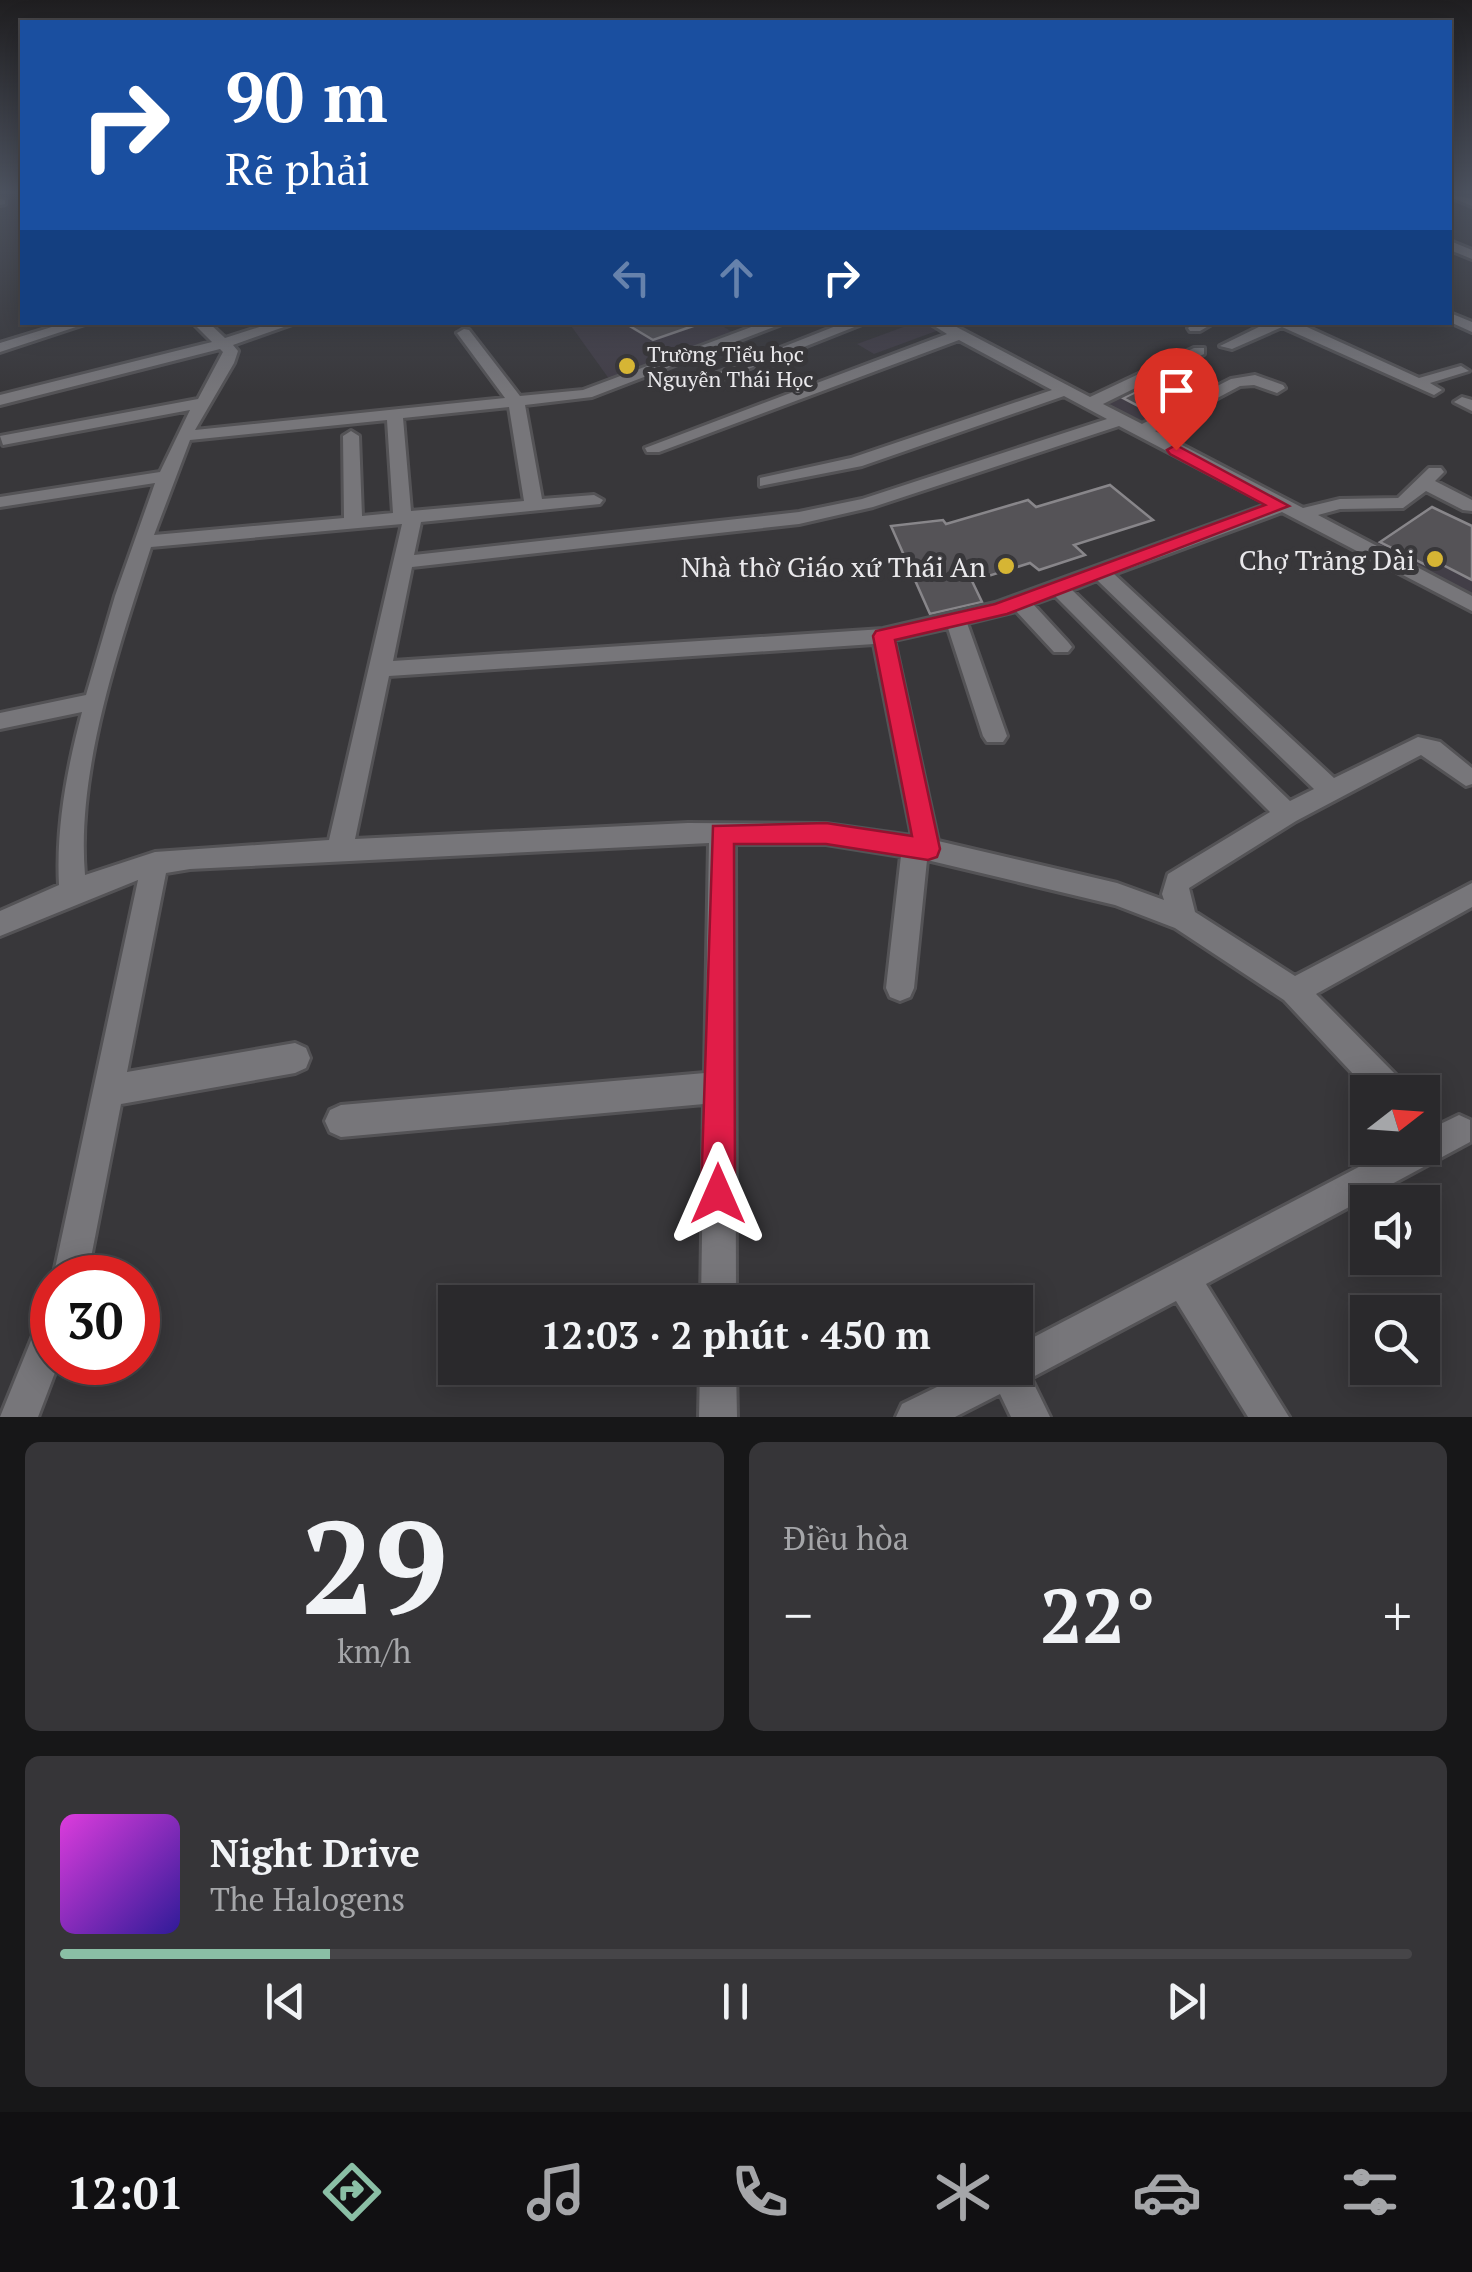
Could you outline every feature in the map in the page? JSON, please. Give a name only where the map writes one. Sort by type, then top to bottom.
[{"type":"street","points":[[0,348],[74,325]]},
{"type":"street","points":[[73,891],[67,866],[72,807],[98,701],[145,542],[183,436],[227,365],[231,351],[203,325]]},
{"type":"street","points":[[183,436],[586,394],[772,325]]},
{"type":"street","points":[[715,378],[852,325]]},
{"type":"street","points":[[940,325],[1472,604]]},
{"type":"street","points":[[1228,346],[1275,325]]},
{"type":"street","points":[[1289,325],[1430,384],[1468,372]]},
{"type":"street","points":[[0,400],[76,376],[226,344],[269,326]]},
{"type":"street","points":[[464,333],[516,402],[534,506]]},
{"type":"street","points":[[653,448],[958,335]]},
{"type":"street","points":[[1089,404],[1200,350]]},
{"type":"street","points":[[1141,432],[1236,382],[1255,380],[1276,388]]},
{"type":"street","points":[[766,482],[856,462],[1064,391]]},
{"type":"street","points":[[3,440],[204,403]]},
{"type":"street","points":[[340,850],[404,562],[407,517],[394,414]]},
{"type":"street","points":[[404,562],[798,518],[867,503],[1120,420]]},
{"type":"street","points":[[351,436],[353,523]]},
{"type":"street","points":[[0,502],[170,476]]},
{"type":"street","points":[[380,669],[883,636],[956,622],[1288,510],[1403,503],[1430,478],[1468,506]]},
{"type":"street","points":[[145,542],[594,500]]},
{"type":"street","points":[[1099,571],[1331,790]]},
{"type":"street","points":[[1058,587],[1286,814]]},
{"type":"street","points":[[1019,602],[1061,647]]},
{"type":"street","points":[[956,622],[995,736]]},
{"type":"street","points":[[883,636],[921,848],[900,988]]},
{"type":"street","points":[[0,722],[98,701]]},
{"type":"street","points":[[1185,920],[1175,894],[1177,882],[1331,790],[1418,746],[1432,748],[1466,776]]},
{"type":"street","points":[[718,1285],[722,833]]},
{"type":"street","points":[[0,924],[73,891],[155,863],[340,850],[722,833],[826,834],[921,848],[1117,894],[1185,920],[1294,990],[1376,1075]]},
{"type":"street","points":[[75,1255],[155,863]]},
{"type":"street","points":[[1294,990],[1472,894]]},
{"type":"street","points":[[108,1091],[295,1058]]},
{"type":"street","points":[[341,1121],[718,1086]]},
{"type":"street","points":[[1033,1357],[1452,1136]]},
{"type":"street","points":[[1182,1280],[1270,1417]]},
{"type":"street","points":[[19,1417],[32,1385]]},
{"type":"street","points":[[718,1385],[718,1417]]},
{"type":"street","points":[[915,1417],[978,1385]]},
{"type":"street","points":[[1019,1385],[1031,1417]]},
{"type":"shaded area","name":"Trường Tiểu học Nguyễn Thái Học","points":[[570,325],[728,325],[724,327],[737,335],[612,383]]},
{"type":"shaded area","points":[[909,325],[939,330],[874,354],[857,344]]},
{"type":"shaded area","points":[[1143,382],[1189,405],[1144,427],[1098,403]]},
{"type":"shaded area","name":"Chợ Trảng Dài","points":[[1432,507],[1472,526],[1472,597],[1373,547]]},
{"type":"building","points":[[628,325],[696,325],[653,340]]},
{"type":"building","points":[[1150,385],[1175,398],[1148,411],[1123,398]]},
{"type":"building","points":[[1110,485],[1153,520],[1074,545],[1085,555],[1039,570],[1030,563],[972,581],[982,602],[930,614],[891,526],[943,520],[946,524],[1028,500],[1036,507]]},
{"type":"building","name":"Chợ Trảng Dài","points":[[1432,507],[1472,526],[1472,580],[1435,561],[1428,566],[1380,542]]},
{"type":"place","name":"Trường Tiểu học Nguyễn Thái Học","points":[[627,366]]},
{"type":"place","name":"Chợ Trảng Dài","points":[[1435,559]]},
{"type":"place","name":"Nhà thờ Giáo xứ Thái An","points":[[1006,566]]},
{"type":"route","points":[[718,1194],[722,833],[826,834],[928,849],[883,636],[1000,610],[1280,506],[1176,450]]}]
